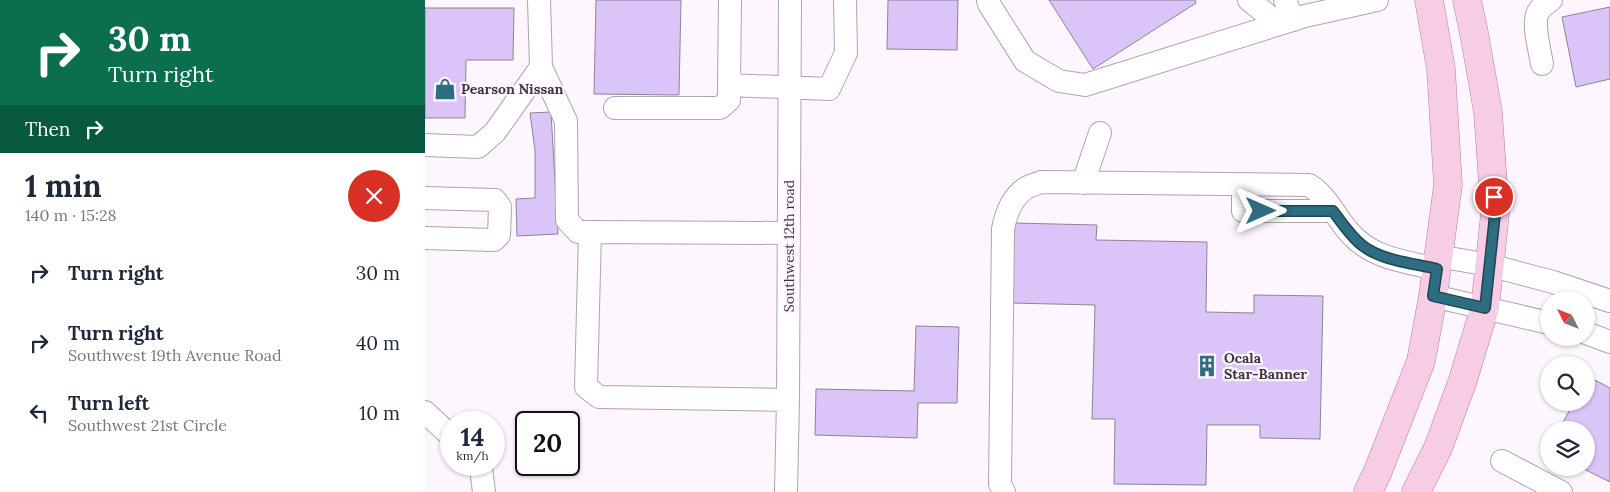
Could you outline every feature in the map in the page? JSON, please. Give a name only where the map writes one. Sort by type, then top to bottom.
[{"type":"main road","points":[[1368,492],[1421,361],[1433,296],[1448,185],[1441,69],[1429,0]]},
{"type":"main road","points":[[1416,492],[1438,448],[1485,308],[1495,214],[1488,112],[1467,0]]},
{"type":"street","points":[[539,0],[541,67],[566,121],[567,220],[578,232],[788,234]]},
{"type":"street","points":[[615,108],[721,108],[729,100],[730,0]]},
{"type":"street","name":"Southwest 12th road","points":[[786,492],[790,0]]},
{"type":"street","points":[[729,85],[829,89],[846,52],[845,0]]},
{"type":"street","points":[[988,0],[1025,61],[1059,81],[1085,85],[1286,14],[1364,1]]},
{"type":"street","points":[[1249,0],[1286,14]]},
{"type":"street","points":[[1542,64],[1537,15],[1543,5],[1551,0]]},
{"type":"street","points":[[425,145],[478,147],[495,132],[541,67]]},
{"type":"street","points":[[1083,183],[1100,133]]},
{"type":"street","points":[[1004,492],[1000,484],[1003,229],[1006,214],[1013,200],[1026,188],[1041,182],[1309,185],[1318,191],[1348,232],[1363,246],[1380,255],[1437,263],[1489,265],[1553,282],[1610,301]]},
{"type":"street","points":[[425,198],[495,200],[500,207],[499,235],[494,240],[425,238]]},
{"type":"street","points":[[590,232],[586,387],[599,397],[788,400]]},
{"type":"street","points":[[1433,296],[1540,321]]},
{"type":"street","points":[[1595,336],[1610,342]]},
{"type":"street","points":[[425,412],[440,426]]},
{"type":"street","points":[[1502,462],[1561,492]]},
{"type":"street","points":[[482,476],[484,492]]},
{"type":"building","points":[[596,0],[681,0],[679,95],[594,94]]},
{"type":"building","points":[[888,0],[958,0],[957,50],[887,49]]},
{"type":"building","points":[[1049,0],[1195,0],[1196,3],[1093,69]]},
{"type":"building","points":[[1610,7],[1610,79],[1576,87],[1562,17]]},
{"type":"building","name":"Pearson Nissan","points":[[425,8],[514,8],[513,60],[466,60],[465,118],[425,118]]},
{"type":"building","points":[[551,112],[558,234],[517,236],[516,199],[535,198],[535,150],[530,113]]},
{"type":"building","name":"Ocala Star-Banner","points":[[1013,223],[1097,225],[1096,240],[1207,242],[1206,312],[1254,313],[1254,295],[1323,296],[1320,439],[1260,438],[1260,425],[1207,425],[1206,485],[1114,484],[1115,419],[1092,419],[1095,305],[1011,303]]},
{"type":"building","points":[[916,326],[959,327],[957,403],[918,403],[917,438],[815,435],[816,389],[914,391]]},
{"type":"building","points":[[1595,380],[1610,388],[1610,482],[1595,474],[1595,421],[1564,421],[1569,411],[1595,411]]},
{"type":"place","name":"Pearson Nissan","points":[[445,89]]},
{"type":"place","name":"Ocala Star-Banner","points":[[1207,366]]},
{"type":"route","points":[[1261,211],[1333,211],[1348,232],[1363,246],[1380,255],[1437,269],[1433,296],[1485,308],[1495,214],[1494,197]]}]
